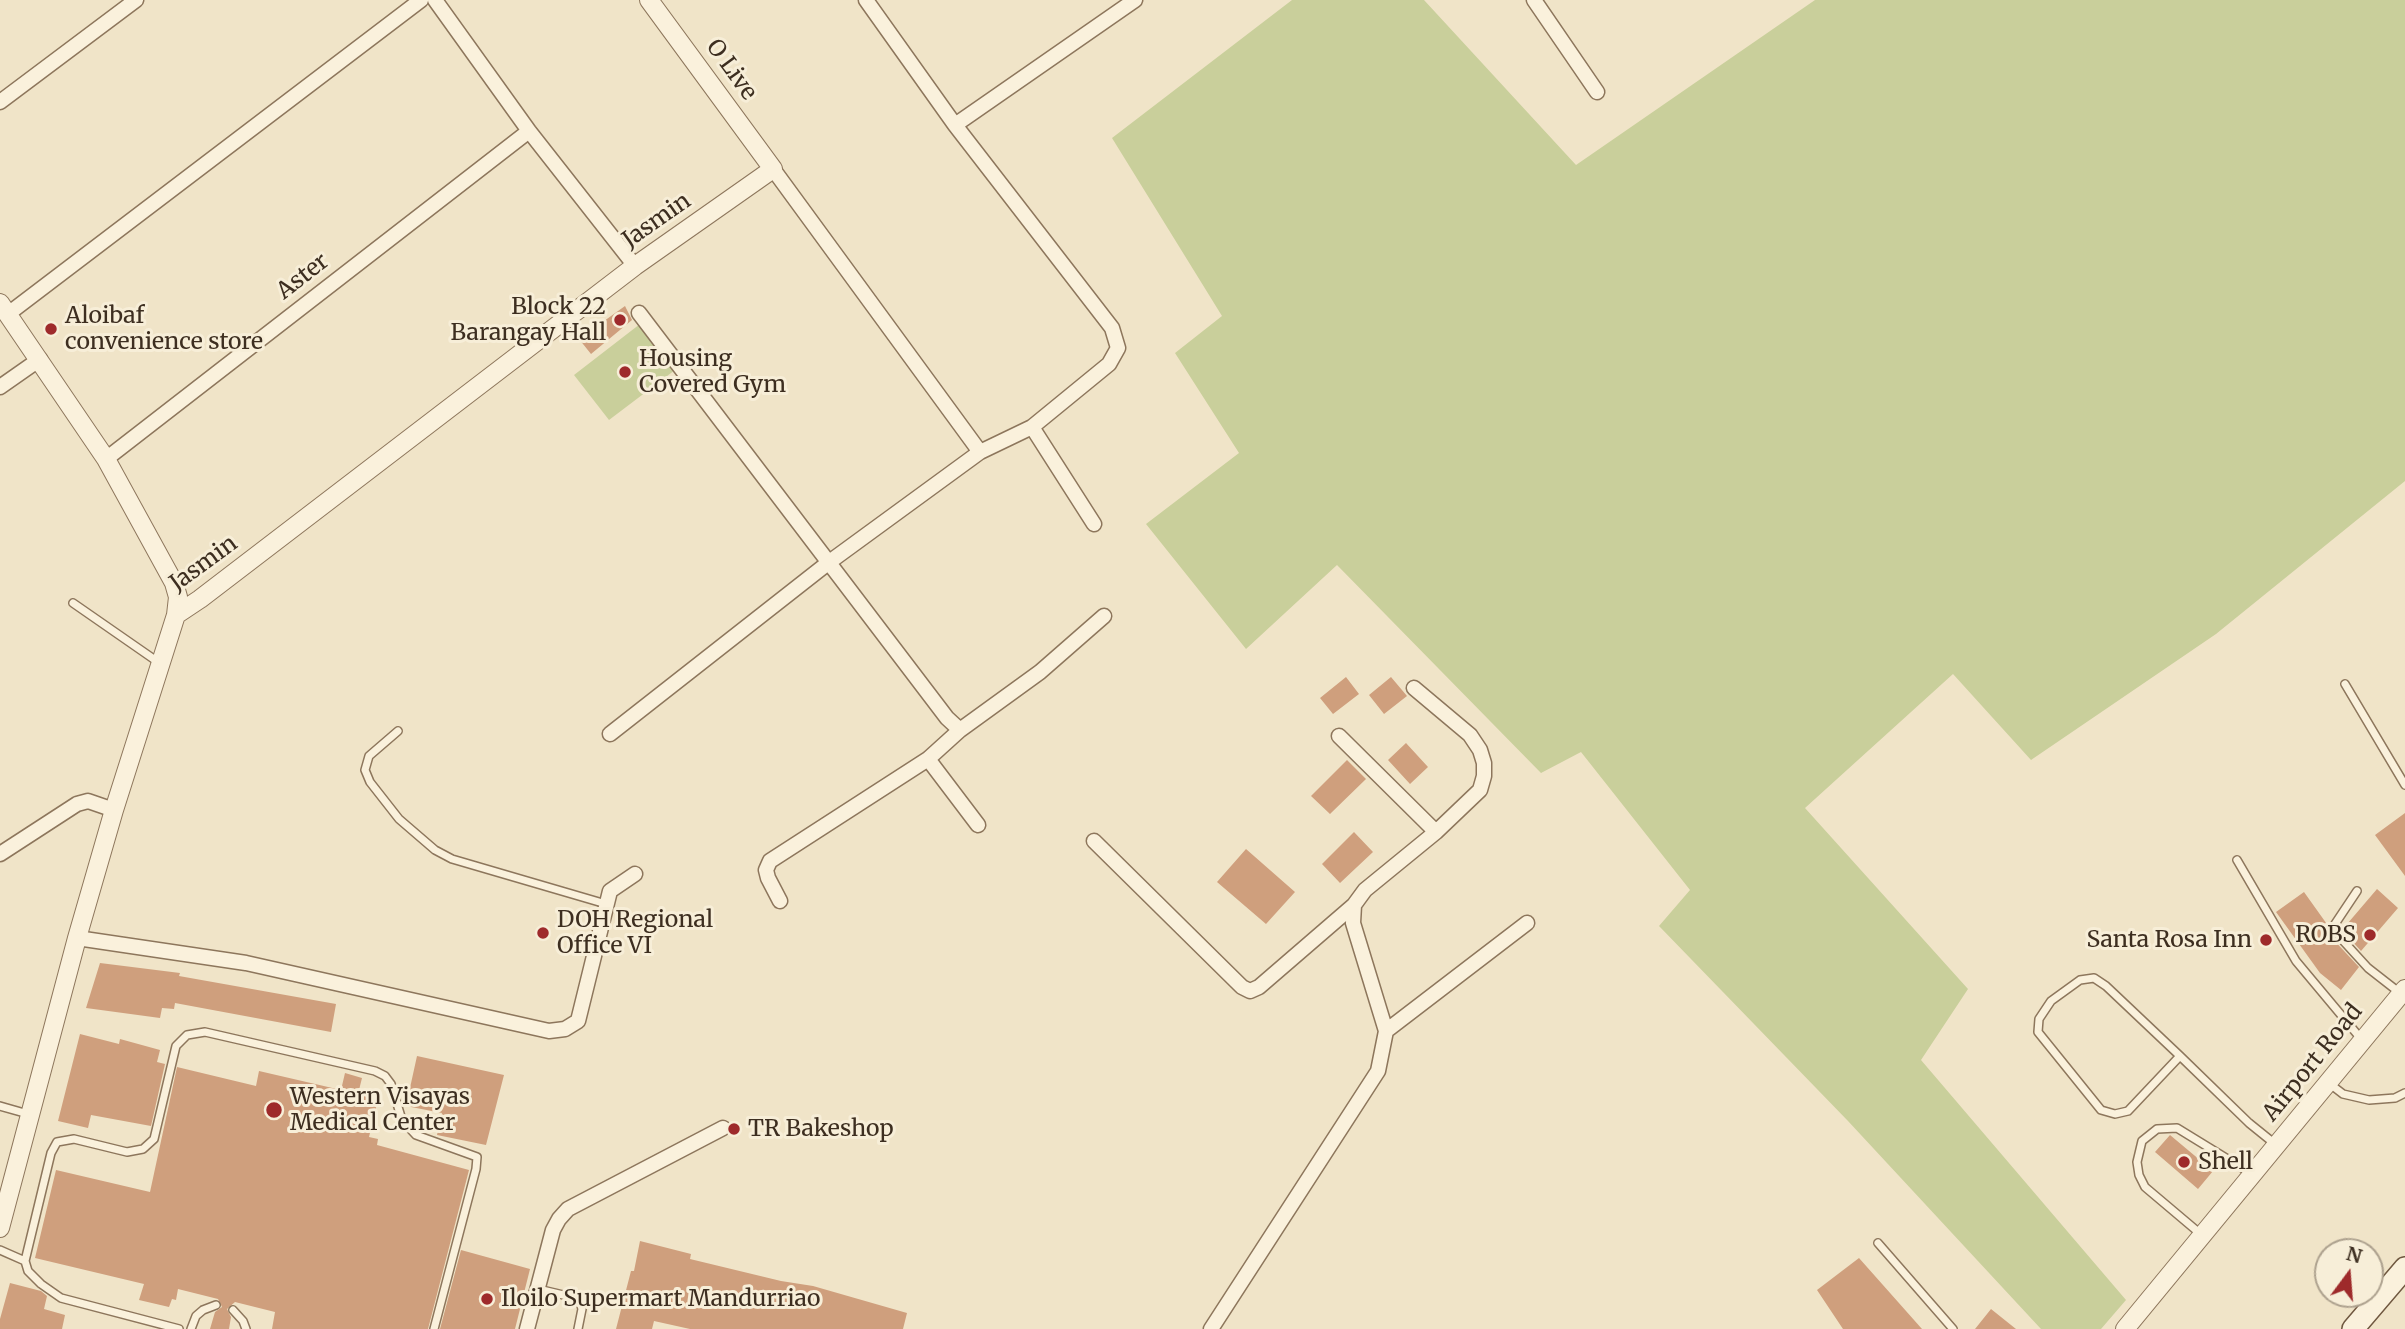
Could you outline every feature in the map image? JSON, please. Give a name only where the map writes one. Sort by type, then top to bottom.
[{"type":"main road","points":[[2353,1329],[2405,1268]]},
{"type":"street","points":[[0,102],[136,0]]},
{"type":"street","points":[[176,615],[178,597],[174,583],[106,459],[4,308],[421,0]]},
{"type":"street","points":[[435,0],[529,131],[635,266]]},
{"type":"street","name":"O Live","points":[[649,0],[773,169]]},
{"type":"street","points":[[610,734],[828,563],[980,452],[1032,427],[1109,364],[1118,348],[1112,328],[955,125],[866,0]]},
{"type":"street","points":[[955,125],[1135,0]]},
{"type":"street","points":[[1534,0],[1597,92]]},
{"type":"street","name":"Aster","points":[[106,459],[529,131]]},
{"type":"street","points":[[773,169],[980,452]]},
{"type":"street","name":"Jasmin","points":[[0,1228],[77,938],[159,663],[176,615],[635,266],[773,169]]},
{"type":"street","points":[[639,313],[947,718],[960,730]]},
{"type":"street","points":[[0,387],[40,359]]},
{"type":"street","points":[[1032,427],[1094,524]]},
{"type":"street","points":[[780,901],[766,870],[770,861],[928,759],[960,730],[1040,672],[1104,616]]},
{"type":"street","points":[[1094,841],[1242,987],[1250,991],[1259,987],[1480,790],[1484,763],[1480,750],[1470,735],[1413,688]]},
{"type":"street","points":[[1339,736],[1436,832]]},
{"type":"street","points":[[928,759],[978,825]]},
{"type":"street","points":[[0,853],[77,804],[88,801],[114,810]]},
{"type":"street","points":[[77,938],[246,963],[550,1031],[565,1029],[578,1021],[610,891],[635,874]]},
{"type":"street","points":[[1211,1329],[1378,1071],[1386,1031],[1353,923],[1354,905]]},
{"type":"street","points":[[1386,1031],[1527,923]]},
{"type":"street","name":"Airport Road","points":[[2125,1329],[2403,991]]},
{"type":"street","points":[[527,1329],[553,1230],[568,1209],[723,1128]]},
{"type":"lane","points":[[73,603],[159,663]]},
{"type":"lane","points":[[2345,684],[2405,785]]},
{"type":"lane","points":[[398,731],[369,756],[365,769],[370,782],[399,819],[435,850],[452,859],[606,904]]},
{"type":"lane","points":[[2237,860],[2296,961],[2362,1040]]},
{"type":"lane","points":[[2357,891],[2335,924],[2336,933],[2368,968],[2403,991]]},
{"type":"lane","points":[[2179,1056],[2128,1111],[2115,1114],[2101,1110],[2038,1032],[2039,1019],[2051,1001],[2080,980],[2094,978],[2106,986],[2249,1123],[2277,1146]]},
{"type":"lane","points":[[179,1329],[61,1298],[34,1278],[28,1271],[26,1261],[51,1153],[57,1142],[74,1139],[127,1152],[143,1150],[154,1139],[176,1046],[187,1035],[205,1032],[375,1071],[385,1076],[391,1084],[402,1120],[416,1135],[477,1157],[434,1329]]},
{"type":"lane","points":[[2329,1083],[2343,1094],[2369,1100],[2395,1098],[2405,1093]]},
{"type":"lane","points":[[0,1106],[29,1114]]},
{"type":"lane","points":[[2203,1236],[2145,1187],[2137,1162],[2142,1141],[2157,1129],[2177,1128],[2254,1175]]},
{"type":"lane","points":[[1878,1243],[1953,1329]]},
{"type":"lane","points":[[0,1250],[26,1261]]},
{"type":"lane","points":[[538,1289],[576,1298],[580,1302],[582,1309],[578,1329]]},
{"type":"lane","points":[[191,1329],[196,1316],[203,1310],[216,1306]]},
{"type":"lane","points":[[233,1310],[246,1329]]},
{"type":"green space","points":[[1292,0],[1424,0],[1576,165],[1815,0],[2405,0],[2405,481],[2216,634],[2031,760],[1953,674],[1805,808],[1968,989],[1921,1060],[2126,1300],[2101,1329],[2041,1329],[1848,1121],[1659,926],[1690,890],[1581,752],[1541,773],[1337,565],[1246,649],[1146,524],[1239,453],[1175,353],[1222,316],[1112,138]]},
{"type":"green space","name":"Housing Covered Gym","points":[[640,324],[675,370],[609,420],[574,375]]},
{"type":"building","points":[[625,306],[632,320],[591,354],[579,339]]},
{"type":"building","points":[[1346,677],[1359,694],[1333,714],[1320,698]]},
{"type":"building","points":[[1391,677],[1407,696],[1384,714],[1369,695]]},
{"type":"building","points":[[1406,743],[1428,767],[1410,784],[1388,760]]},
{"type":"building","points":[[1347,760],[1366,779],[1330,814],[1311,796]]},
{"type":"building","points":[[2405,813],[2405,876],[2375,835]]},
{"type":"building","points":[[1354,832],[1373,852],[1340,883],[1322,864]]},
{"type":"building","points":[[1246,849],[1295,892],[1266,924],[1217,882]]},
{"type":"building","points":[[2377,889],[2398,908],[2361,951],[2342,930]]},
{"type":"building","points":[[2304,892],[2329,927],[2331,937],[2359,967],[2341,990],[2320,973],[2276,912]]},
{"type":"building","points":[[100,963],[180,973],[179,976],[336,1004],[331,1032],[175,1003],[174,1009],[162,1008],[160,1018],[86,1008]]},
{"type":"building","points":[[80,1034],[119,1044],[120,1039],[160,1050],[157,1062],[165,1064],[151,1126],[91,1115],[88,1128],[58,1121]]},
{"type":"building","points":[[417,1056],[504,1075],[486,1145],[437,1135],[442,1113],[406,1106]]},
{"type":"building","points":[[177,1067],[256,1086],[259,1071],[341,1090],[345,1073],[362,1078],[358,1094],[378,1099],[369,1137],[378,1139],[377,1145],[469,1170],[428,1329],[272,1329],[275,1312],[235,1302],[227,1309],[231,1317],[229,1329],[210,1329],[215,1312],[222,1307],[218,1299],[178,1289],[176,1300],[172,1299],[169,1307],[139,1300],[144,1284],[35,1258],[56,1170],[150,1192]]},
{"type":"building","name":"Shell","points":[[2170,1135],[2213,1171],[2198,1189],[2155,1152]]},
{"type":"building","points":[[640,1241],[691,1254],[690,1259],[813,1286],[907,1313],[903,1329],[690,1329],[654,1321],[652,1329],[616,1329],[631,1271],[634,1271]]},
{"type":"building","name":"Iloilo Supermart Mandurriao","points":[[461,1250],[530,1269],[515,1329],[440,1329]]},
{"type":"building","points":[[1859,1258],[1922,1329],[1843,1329],[1817,1290]]},
{"type":"building","points":[[10,1283],[41,1291],[47,1296],[44,1309],[65,1315],[62,1329],[0,1329],[0,1319]]},
{"type":"building","points":[[1991,1309],[2016,1329],[1975,1329]]},
{"type":"place","name":"Block 22 Barangay Hall","points":[[620,320]]},
{"type":"place","name":"Aloibaf convenience store","points":[[51,329]]},
{"type":"place","name":"Housing Covered Gym","points":[[625,372]]},
{"type":"place","name":"DOH Regional Office VI","points":[[543,933]]},
{"type":"place","name":"ROBS","points":[[2370,935]]},
{"type":"place","name":"Santa Rosa Inn","points":[[2266,940]]},
{"type":"place","name":"Western Visayas Medical Center","points":[[274,1110]]},
{"type":"place","name":"TR Bakeshop","points":[[734,1129]]},
{"type":"place","name":"Shell","points":[[2184,1162]]},
{"type":"place","name":"Iloilo Supermart Mandurriao","points":[[487,1299]]}]
